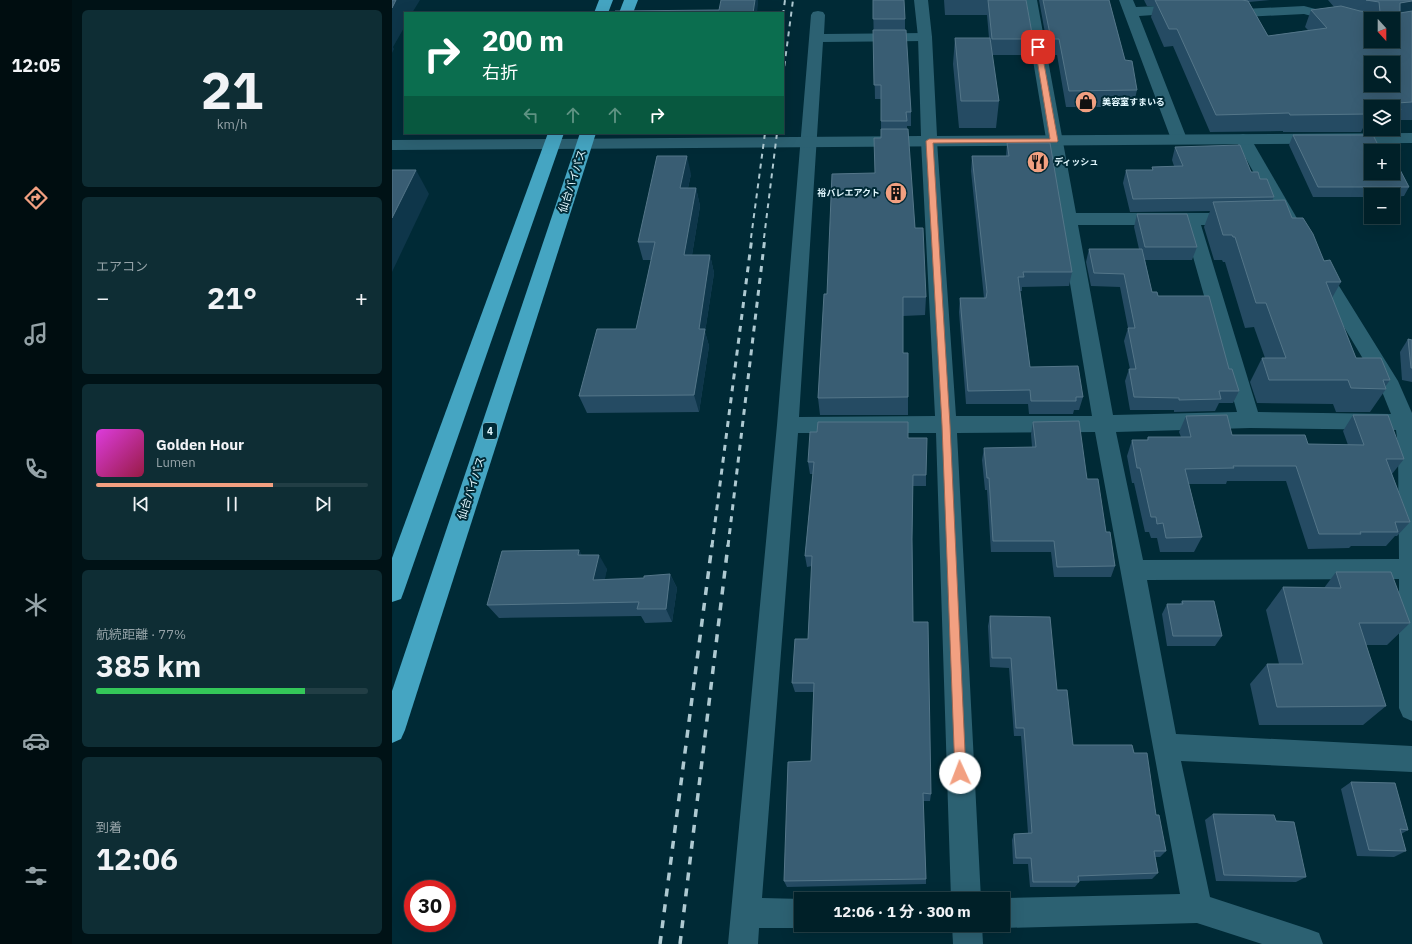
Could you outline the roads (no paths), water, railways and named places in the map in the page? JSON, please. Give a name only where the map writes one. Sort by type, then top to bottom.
[{"type":"highway","points":[[601,12],[606,0]]},
{"type":"highway","points":[[626,12],[630,0]]},
{"type":"highway","points":[[392,591],[554,138]]},
{"type":"highway","name":"仙台バイパス","points":[[392,730],[586,138]]},
{"type":"street","points":[[921,0],[925,37],[929,141],[946,425],[966,892]]},
{"type":"street","points":[[1030,0],[1104,424],[1197,908]]},
{"type":"street","points":[[1179,139],[1129,6],[1192,9]]},
{"type":"street","points":[[1215,8],[1244,13],[1304,10],[1364,24]]},
{"type":"street","points":[[743,944],[788,425],[818,14]]},
{"type":"street","points":[[817,38],[925,37]]},
{"type":"street","points":[[392,145],[554,138],[809,142],[1412,138]]},
{"type":"street","points":[[1242,139],[1271,218],[1306,248],[1391,388],[1405,422],[1409,446],[1412,708]]},
{"type":"street","points":[[1069,218],[1191,220],[1271,218]]},
{"type":"street","points":[[1191,220],[1250,420]]},
{"type":"street","points":[[788,425],[1104,424],[1250,420],[1405,422]]},
{"type":"street","points":[[1133,570],[1411,569]]},
{"type":"street","points":[[1165,747],[1412,759]]},
{"type":"street","points":[[1010,913],[1197,908],[1308,944]]},
{"type":"street","points":[[746,913],[794,913]]},
{"type":"street","points":[[967,932],[968,944]]},
{"type":"railway","points":[[783,12],[785,0]]},
{"type":"railway","points":[[784,68],[793,0]]},
{"type":"railway","points":[[751,238],[765,134]]},
{"type":"railway","points":[[764,238],[777,134]]},
{"type":"railway","points":[[712,546],[752,237]]},
{"type":"railway","points":[[728,546],[765,237]]},
{"type":"railway","points":[[660,944],[712,545]]},
{"type":"railway","points":[[680,944],[728,545]]},
{"type":"place","name":"美容室すまいる","points":[[1086,102]]},
{"type":"place","name":"ディッシュ","points":[[1038,162]]},
{"type":"place","name":"裕バレエアクト","points":[[896,193]]}]
